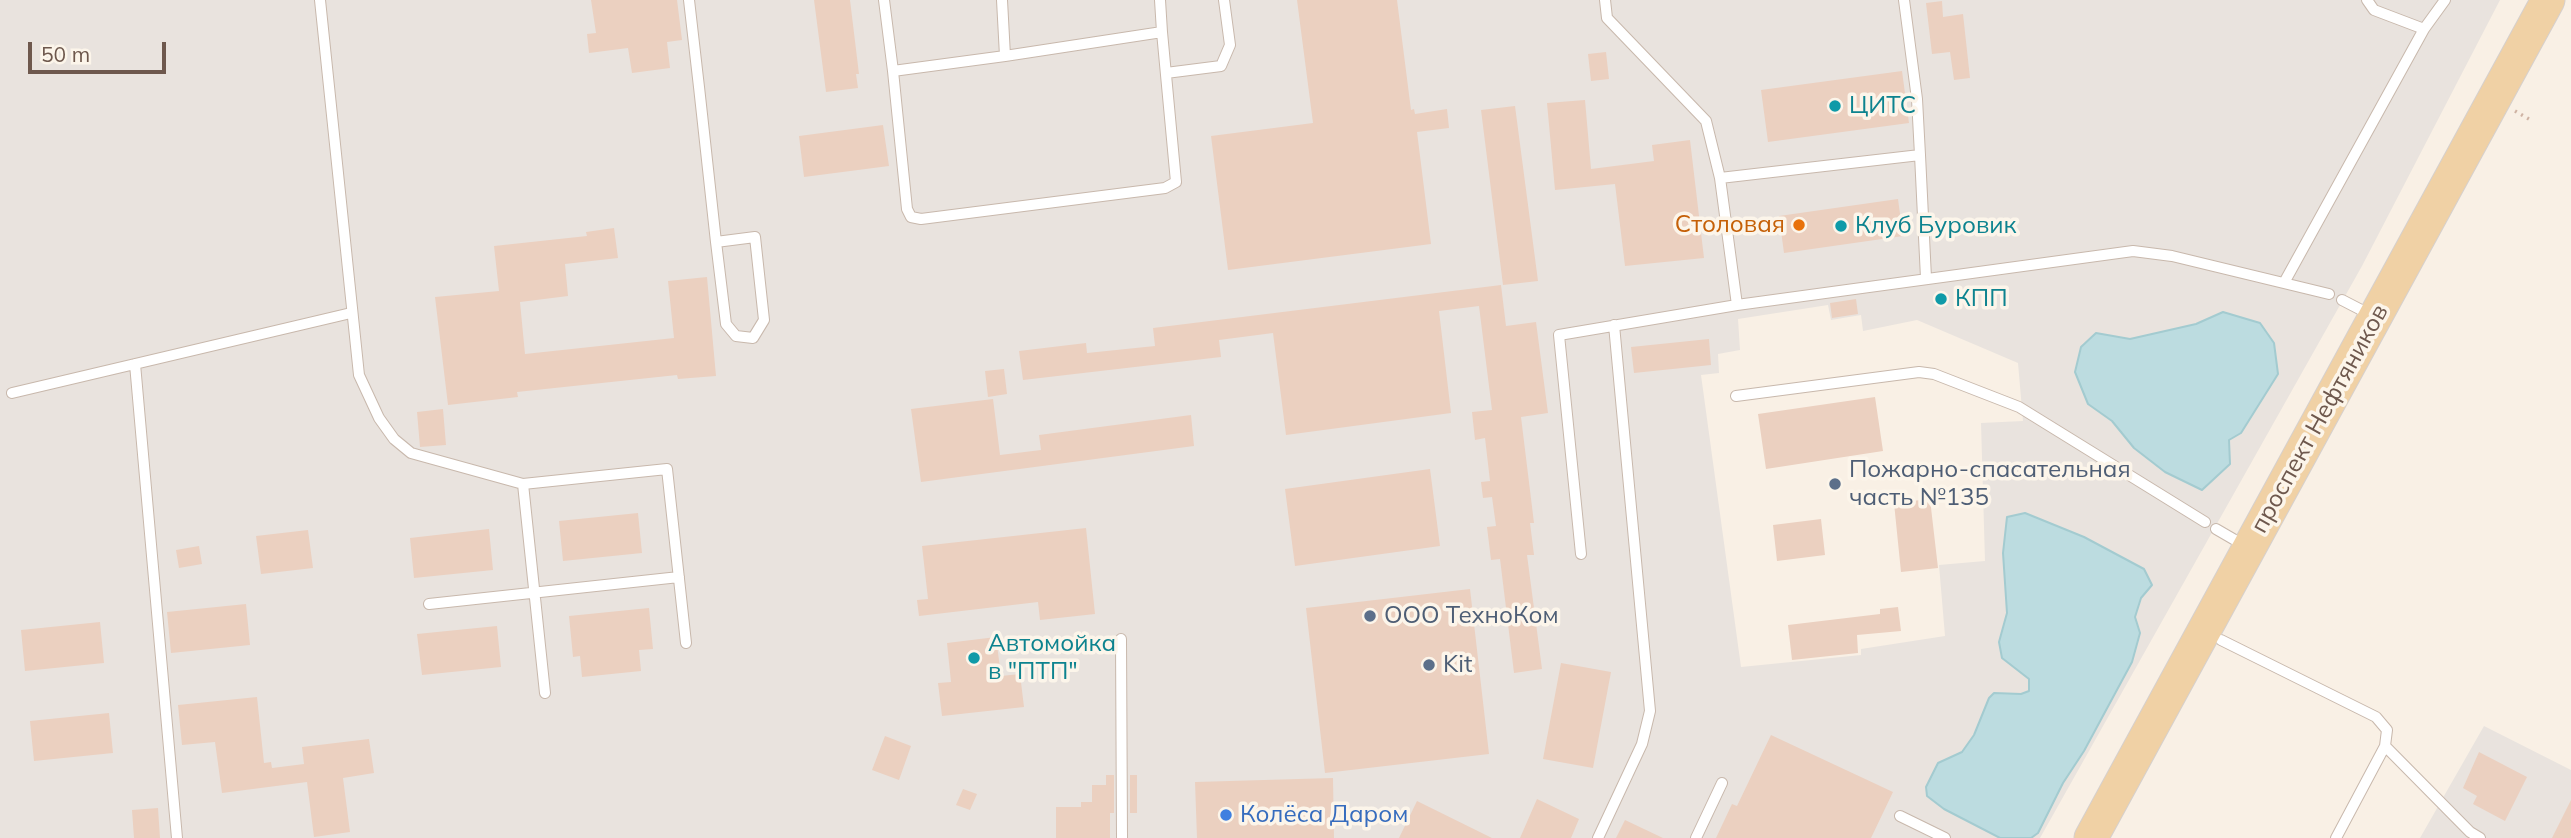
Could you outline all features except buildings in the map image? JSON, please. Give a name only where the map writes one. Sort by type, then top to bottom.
[{"type":"main road","name":"проспект Нефтяников","points":[[2091,838],[2548,0]]},
{"type":"main road","name":"проспект Нефтяников","points":[[2113,838],[2570,0]]},
{"type":"lane","points":[[320,0],[351,313],[359,375],[367,397],[394,439],[411,453],[427,460],[523,484],[667,469],[686,643]]},
{"type":"lane","points":[[689,0],[716,242],[726,324],[736,337],[753,338],[764,320],[755,237],[716,242]]},
{"type":"lane","points":[[884,0],[908,209],[911,217],[921,219],[1165,188],[1176,182],[1160,0]]},
{"type":"lane","points":[[1002,0],[1005,56]]},
{"type":"lane","points":[[1166,72],[1222,66],[1230,45],[1224,0]]},
{"type":"lane","points":[[1605,0],[1607,18],[1706,121],[1720,178],[1737,304]]},
{"type":"lane","points":[[1904,0],[1917,99],[1926,278]]},
{"type":"lane","points":[[2367,0],[2374,10],[2424,29]]},
{"type":"lane","points":[[2285,281],[2424,29],[2445,0]]},
{"type":"lane","points":[[893,71],[1162,32]]},
{"type":"lane","points":[[1720,178],[1920,155]]},
{"type":"lane","points":[[1581,554],[1559,335],[1737,304],[2133,251],[2172,256],[2285,281],[2329,294]]},
{"type":"lane","points":[[2342,300],[2376,317]]},
{"type":"lane","points":[[12,393],[351,313]]},
{"type":"lane","points":[[1598,838],[1642,744],[1650,711],[1614,325]]},
{"type":"lane","points":[[135,364],[177,838]]},
{"type":"lane","points":[[1736,396],[1919,372],[1934,374],[1997,397],[2031,414],[2204,522]]},
{"type":"lane","points":[[523,484],[545,692]]},
{"type":"lane","points":[[2216,529],[2250,548]]},
{"type":"lane","points":[[429,604],[679,577]]},
{"type":"lane","points":[[1121,639],[1122,838]]},
{"type":"lane","points":[[2221,640],[2376,717],[2387,730],[2385,746],[2336,838]]},
{"type":"lane","points":[[2385,746],[2480,838]]},
{"type":"lane","points":[[1696,838],[1722,783]]},
{"type":"lane","points":[[1900,816],[1945,838]]},
{"type":"shaded area","points":[[0,0],[2500,0],[2362,266],[2040,838],[0,838]],"holes":[[[1828,305],[1831,320],[1861,315],[1863,331],[1917,320],[2018,363],[2023,421],[1981,423],[1985,561],[1939,565],[1945,636],[1861,649],[1861,655],[1741,667],[1701,375],[1719,373],[1718,354],[1740,350],[1738,319]]]},
{"type":"shaded area","points":[[2484,726],[2571,770],[2571,838],[2420,838]]},
{"type":"water","points":[[2223,312],[2260,323],[2274,343],[2278,374],[2241,433],[2229,440],[2230,464],[2202,490],[2165,472],[2134,448],[2112,421],[2088,404],[2075,372],[2081,347],[2096,333],[2130,339],[2196,324]]},
{"type":"water","points":[[2025,513],[2084,537],[2144,569],[2152,585],[2141,598],[2135,617],[2140,633],[2132,662],[2084,751],[2063,783],[2038,833],[2031,838],[2000,838],[1944,809],[1927,796],[1926,787],[1938,763],[1962,752],[1974,735],[1989,698],[1994,693],[2021,694],[2029,691],[2029,679],[2002,658],[1999,642],[2007,613],[2003,553],[2007,517]]},
{"type":"place","name":"ЦИТС","points":[[1835,106]]},
{"type":"place","name":"Столовая","points":[[1799,225]]},
{"type":"place","name":"Клуб Буровик","points":[[1841,226]]},
{"type":"place","name":"КПП","points":[[1941,299]]},
{"type":"place","name":"Пожарно-спасательная часть №135","points":[[1835,484]]},
{"type":"place","name":"ООО ТехноКом","points":[[1370,616]]},
{"type":"place","name":"Автомойка в \"ПТП\"","points":[[974,658]]},
{"type":"place","name":"Kit","points":[[1429,665]]},
{"type":"place","name":"Колёса Даром","points":[[1226,815]]}]
